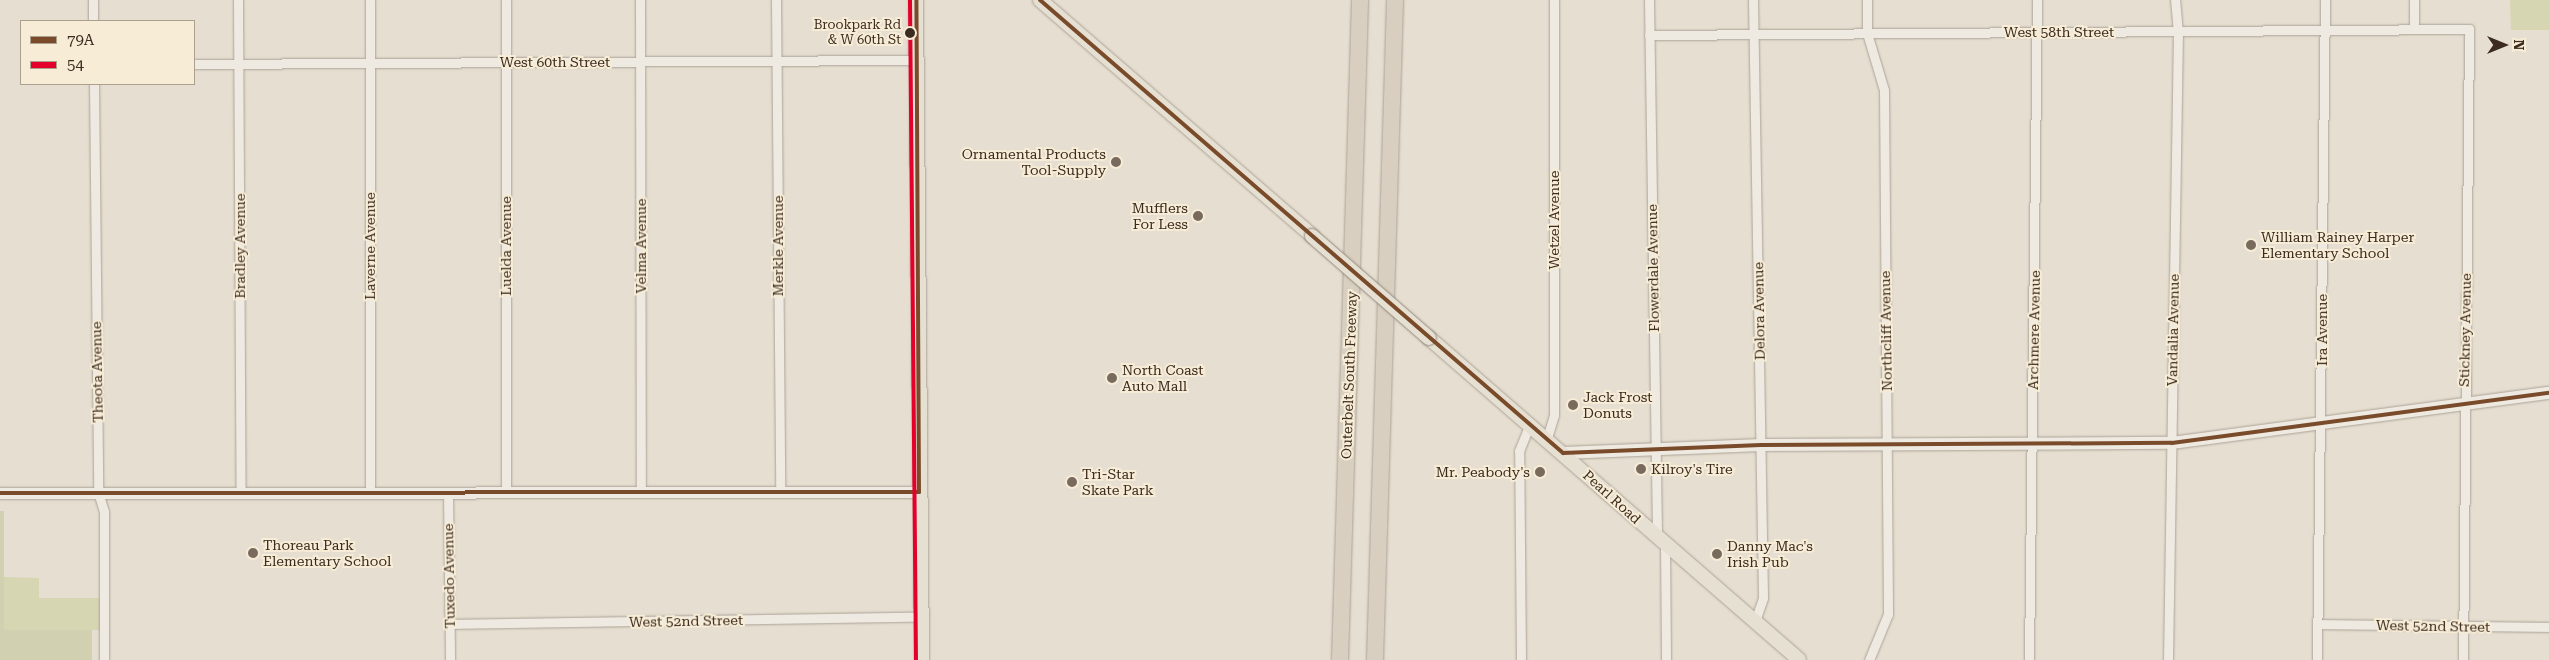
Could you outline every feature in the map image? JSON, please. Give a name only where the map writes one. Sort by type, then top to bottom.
[{"type":"highway","name":"Outerbelt South Freeway","points":[[1340,660],[1360,0]]},
{"type":"highway","points":[[1375,660],[1395,2]]},
{"type":"main road","points":[[916,0],[922,660]]},
{"type":"main road","name":"Pearl Road","points":[[1040,0],[1547,438],[1799,660]]},
{"type":"main road","points":[[1563,452],[1761,445],[2172,443],[2549,393]]},
{"type":"street","points":[[93,0],[93,20]]},
{"type":"street","name":"Bradley Avenue","points":[[238,0],[241,492]]},
{"type":"street","name":"Laverne Avenue","points":[[370,0],[370,492]]},
{"type":"street","name":"Luelda Avenue","points":[[506,0],[506,492]]},
{"type":"street","name":"Velma Avenue","points":[[640,0],[642,492]]},
{"type":"street","name":"Merkle Avenue","points":[[776,0],[780,492]]},
{"type":"street","name":"Wetzel Avenue","points":[[1547,438],[1554,415],[1554,0]]},
{"type":"street","name":"Flowerdale Avenue","points":[[1649,0],[1655,448],[1666,660]]},
{"type":"street","name":"Delora Avenue","points":[[1753,0],[1763,598],[1755,621]]},
{"type":"street","name":"Northcliff Avenue","points":[[1867,0],[1867,33],[1884,90],[1888,614],[1869,660]]},
{"type":"street","name":"Archmere Avenue","points":[[2029,660],[2037,0]]},
{"type":"street","name":"Vandalia Avenue","points":[[2168,660],[2178,33],[2175,0]]},
{"type":"street","name":"Ira Avenue","points":[[2317,660],[2325,0]]},
{"type":"street","points":[[2414,0],[2414,29]]},
{"type":"street","name":"West 58th Street","points":[[1649,34],[2037,31],[2178,33],[2469,29]]},
{"type":"street","name":"Stickney Avenue","points":[[2463,660],[2469,29]]},
{"type":"street","name":"West 60th Street","points":[[195,64],[917,60]]},
{"type":"street","name":"Theota Avenue","points":[[94,85],[98,492],[104,512],[104,660]]},
{"type":"street","points":[[1521,660],[1519,450],[1530,424]]},
{"type":"street","name":"Tuxedo Avenue","points":[[448,492],[450,660]]},
{"type":"street","points":[[0,493],[919,492]]},
{"type":"street","name":"West 52nd Street","points":[[450,624],[921,617]]},
{"type":"street","name":"West 52nd Street","points":[[2318,624],[2549,627]]},
{"type":"green space","points":[[2510,0],[2549,0],[2549,30],[2511,30]]},
{"type":"green space","points":[[0,511],[4,511],[4,630],[92,630],[92,660],[0,660]]},
{"type":"green space","points":[[4,577],[39,578],[39,598],[100,598],[100,630],[4,630]]},
{"type":"transit line","name":"54","points":[[910,0],[916,660]]},
{"type":"transit line","name":"79A","points":[[0,493],[919,492],[916,0]]},
{"type":"transit line","name":"79A","points":[[1040,0],[1563,453],[1761,445],[2172,443],[2549,393]]},
{"type":"place","name":"Brookpark Rd & W 60th St","points":[[910,33]]},
{"type":"place","name":"Ornamental Products Tool-Supply","points":[[1116,162]]},
{"type":"place","name":"Mufflers For Less","points":[[1198,216]]},
{"type":"place","name":"William Rainey Harper Elementary School","points":[[2251,245]]},
{"type":"place","name":"North Coast Auto Mall","points":[[1112,378]]},
{"type":"place","name":"Jack Frost Donuts","points":[[1573,405]]},
{"type":"place","name":"Kilroy's Tire","points":[[1641,469]]},
{"type":"place","name":"Mr. Peabody's","points":[[1540,472]]},
{"type":"place","name":"Tri-Star Skate Park","points":[[1072,482]]},
{"type":"place","name":"Thoreau Park Elementary School","points":[[253,553]]},
{"type":"place","name":"Danny Mac's Irish Pub","points":[[1717,554]]}]
